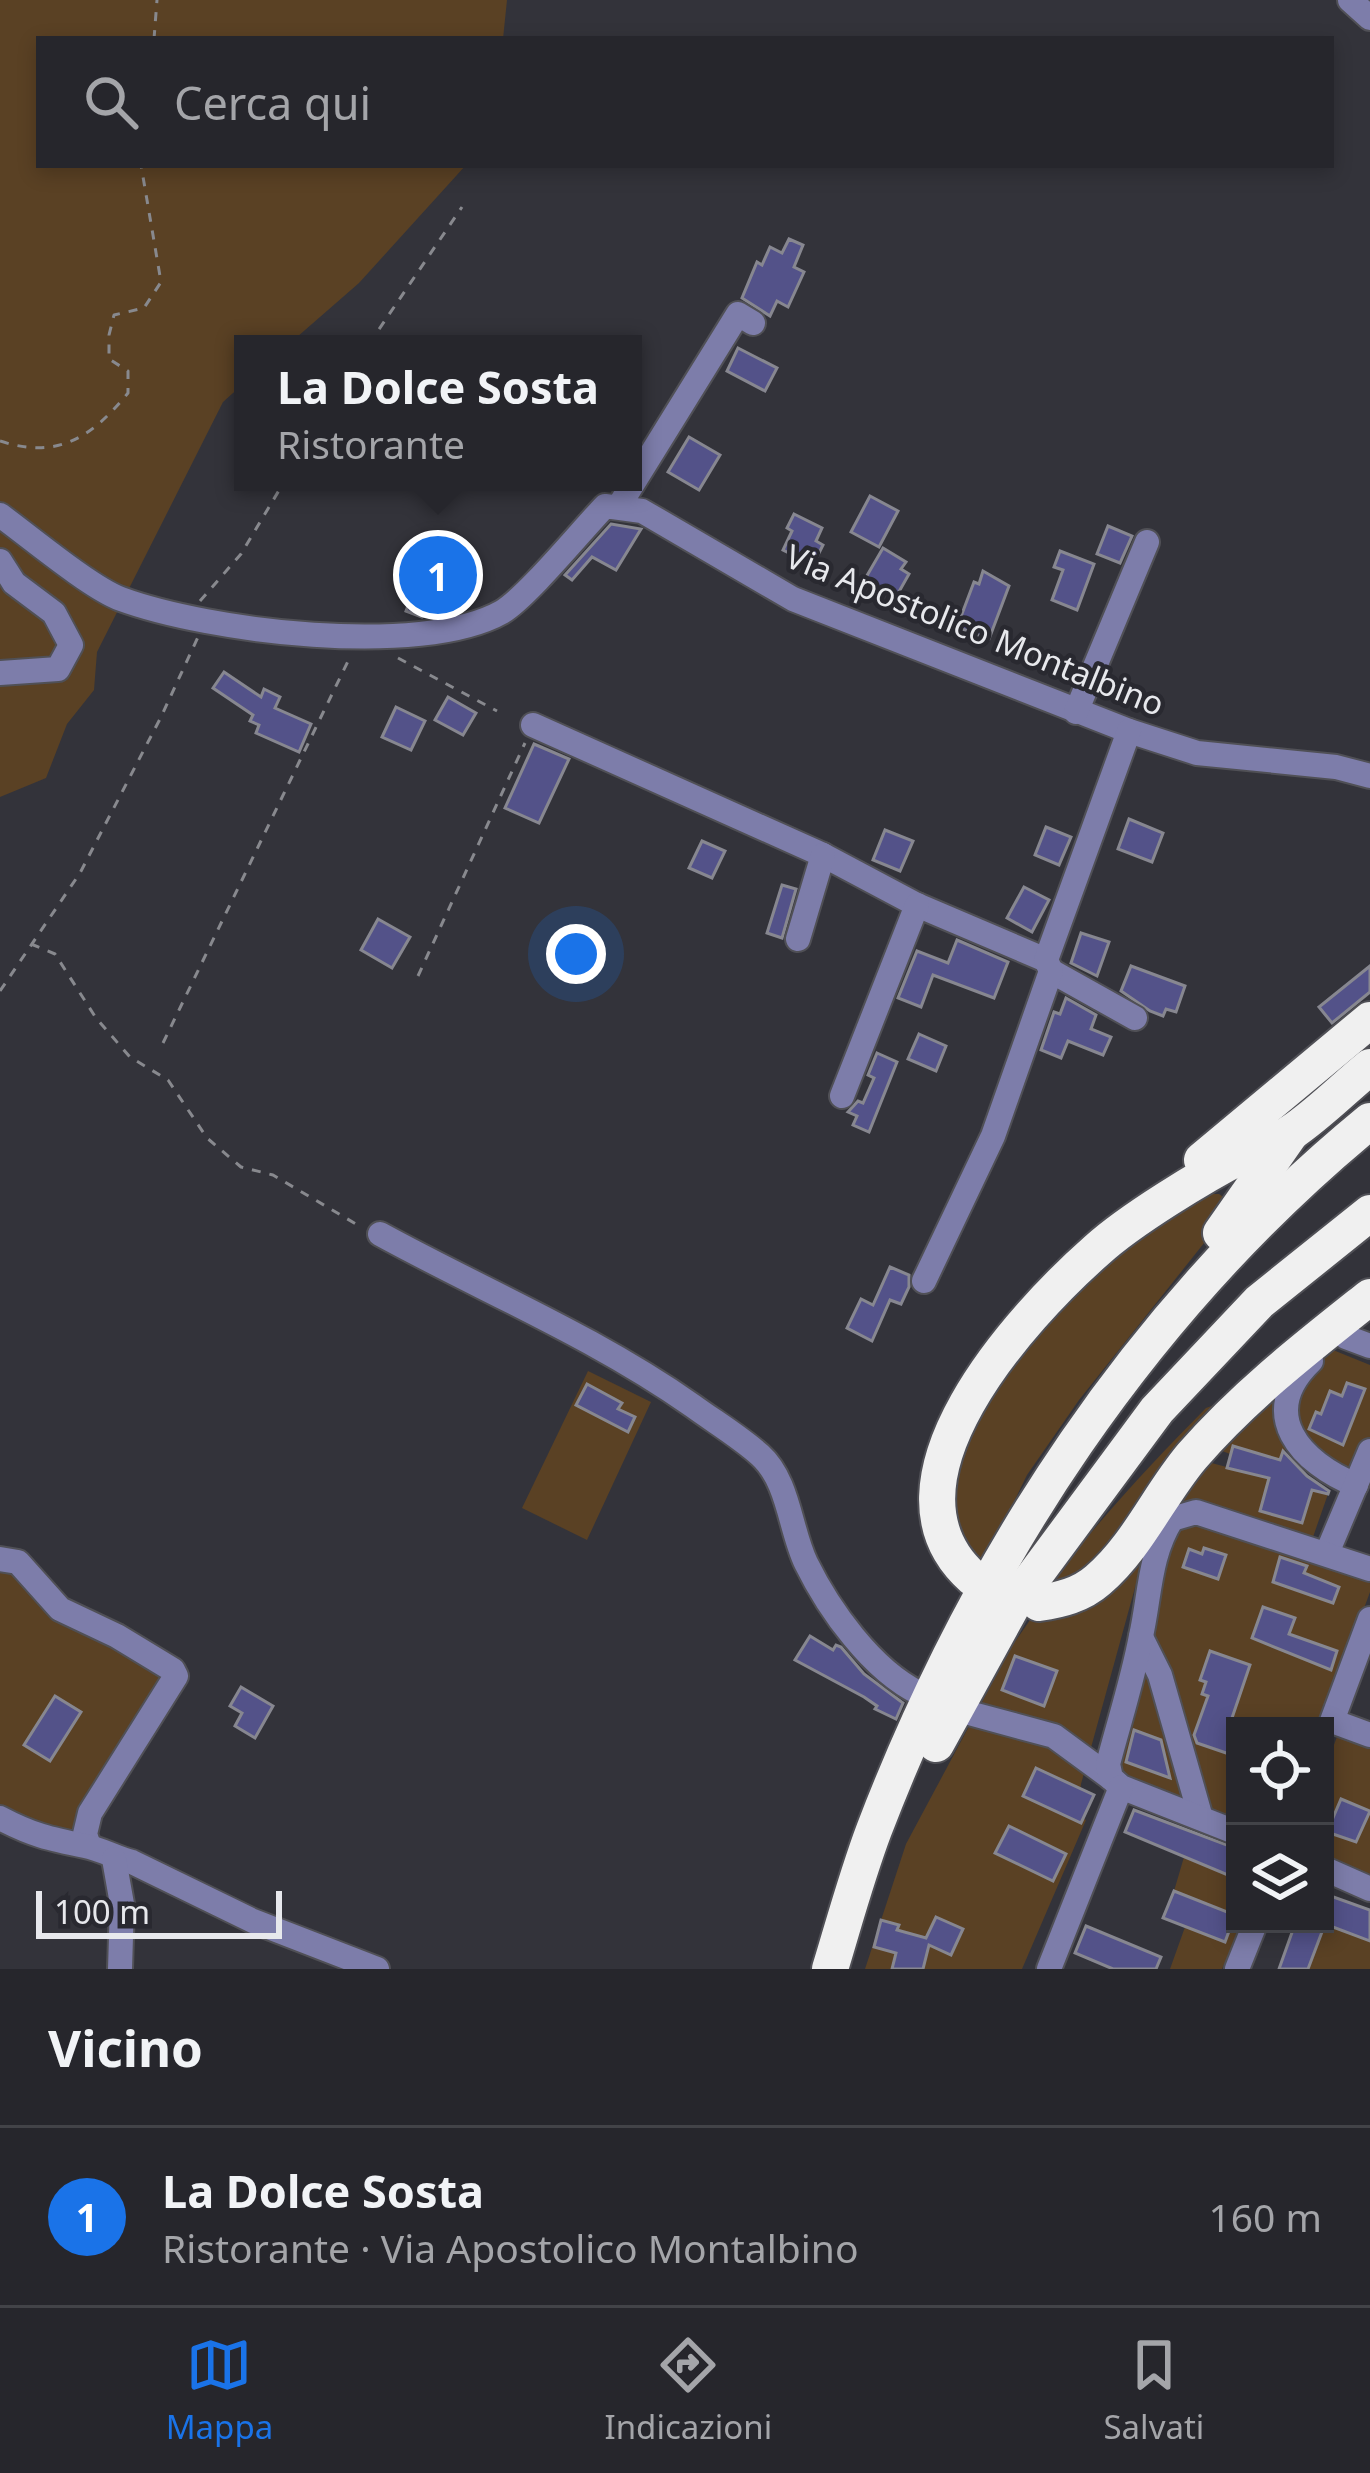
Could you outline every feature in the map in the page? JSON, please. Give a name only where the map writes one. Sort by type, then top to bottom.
[{"type":"highway","points":[[973,1578],[951,1554],[938,1526],[937,1488],[946,1444],[968,1402],[1004,1352],[1099,1247],[1370,1020]]},
{"type":"highway","points":[[1099,1247],[1211,1173],[1291,1133],[1370,1067]]},
{"type":"highway","points":[[1029,1510],[1115,1387],[1187,1297],[1287,1194],[1370,1121]]},
{"type":"highway","points":[[830,1969],[873,1833],[912,1738],[962,1630],[1055,1454],[1090,1396],[1230,1222],[1291,1133]]},
{"type":"highway","points":[[854,1969],[896,1841],[938,1739],[989,1643],[1041,1564],[1184,1378],[1259,1303],[1370,1213]]},
{"type":"highway","points":[[1039,1603],[1073,1595],[1099,1580],[1229,1416],[1370,1298]]},
{"type":"street","points":[[1351,0],[1370,18]]},
{"type":"street","points":[[642,469],[739,314],[753,323]]},
{"type":"street","points":[[0,515],[118,598],[196,618],[359,637],[465,626],[505,610],[605,506],[619,506],[628,491]]},
{"type":"street","name":"Via Apostolico Montalbino","points":[[619,506],[642,512],[793,598],[1076,712],[1197,752],[1336,767],[1370,776]]},
{"type":"street","points":[[1076,712],[1147,542]]},
{"type":"street","points":[[0,561],[14,583],[54,613],[71,645],[58,669],[0,673]]},
{"type":"street","points":[[533,725],[823,855],[1048,965],[1135,1018]]},
{"type":"street","points":[[924,1281],[993,1136],[1129,731]]},
{"type":"street","points":[[798,939],[823,855]]},
{"type":"street","points":[[842,1096],[917,904]]},
{"type":"street","points":[[380,1234],[617,1355],[764,1458],[788,1507],[806,1563],[843,1620],[880,1664],[920,1693]]},
{"type":"street","points":[[1356,1486],[1329,1474],[1303,1454],[1292,1433],[1287,1407],[1291,1385],[1300,1371],[1359,1349],[1370,1319]]},
{"type":"street","points":[[1327,1553],[1370,1451]]},
{"type":"street","points":[[1049,1969],[1116,1782],[1108,1764],[1141,1637],[1153,1560],[1172,1519],[1196,1512],[1211,1515],[1370,1569]]},
{"type":"street","points":[[0,1559],[18,1562],[60,1609],[117,1636],[176,1676],[90,1813],[85,1834],[89,1846]]},
{"type":"street","points":[[1370,1619],[1333,1720],[1370,1735]]},
{"type":"street","points":[[1141,1637],[1160,1675],[1201,1819]]},
{"type":"street","points":[[969,1713],[1054,1736],[1116,1782],[1226,1829]]},
{"type":"street","points":[[0,1818],[39,1839],[89,1846],[132,1862],[253,1921],[377,1969]]},
{"type":"street","points":[[114,1859],[122,1904],[120,1969]]},
{"type":"street","points":[[1334,1873],[1370,1889]]},
{"type":"street","points":[[1237,1969],[1251,1933]]},
{"type":"path","points":[[154,36],[157,0]]},
{"type":"path","points":[[0,441],[26,449],[64,445],[101,427],[128,393],[128,371],[110,359],[114,315],[145,308],[161,282],[142,168]]},
{"type":"path","points":[[375,335],[462,207]]},
{"type":"path","points":[[0,991],[80,873],[161,717],[196,618],[279,491]]},
{"type":"path","points":[[163,1043],[359,637]]},
{"type":"path","points":[[399,658],[497,710]]},
{"type":"path","points":[[418,976],[533,725]]},
{"type":"path","points":[[31,944],[55,954],[107,1031],[130,1057],[168,1080],[207,1138],[241,1167],[273,1175],[339,1216],[380,1234]]},
{"type":"shaded area","points":[[0,0],[507,0],[503,36],[36,36],[36,168],[463,168],[359,283],[299,335],[234,335],[234,392],[223,402],[97,652],[94,690],[67,724],[46,778],[0,797]]},
{"type":"shaded area","points":[[1208,1194],[1229,1201],[1220,1223],[1079,1400],[1027,1475],[984,1563],[963,1554],[950,1474],[996,1386],[1101,1264]]},
{"type":"shaded area","points":[[1333,1350],[1370,1365],[1370,1442],[1354,1481],[1295,1429],[1299,1383],[1310,1367]]},
{"type":"shaded area","points":[[588,1371],[651,1402],[587,1540],[522,1508]]},
{"type":"shaded area","points":[[1282,1379],[1290,1439],[1278,1465],[1233,1446],[1230,1454],[1212,1447]]},
{"type":"shaded area","points":[[1217,1404],[1095,1567],[1048,1588],[1144,1473],[1206,1408]]},
{"type":"shaded area","points":[[1204,1461],[1328,1494],[1313,1537],[1197,1503],[1173,1503]]},
{"type":"shaded area","points":[[1196,1522],[1370,1579],[1370,1592],[1324,1717],[1226,1717],[1226,1819],[1119,1772],[1163,1563],[1178,1527]]},
{"type":"shaded area","points":[[1147,1544],[1081,1784],[1078,1816],[1086,1820],[1022,1969],[865,1969],[906,1844],[1012,1646],[1030,1620],[1065,1614]]},
{"type":"shaded area","points":[[0,1564],[169,1678],[77,1839],[0,1812]]},
{"type":"shaded area","points":[[1338,1734],[1370,1745],[1370,1878],[1334,1862],[1334,1745]]},
{"type":"shaded area","points":[[1184,1857],[1226,1874],[1226,1912],[1174,1891]]},
{"type":"shaded area","points":[[1185,1927],[1224,1942],[1227,1933],[1238,1933],[1222,1969],[1170,1969]]},
{"type":"shaded area","points":[[1334,1927],[1370,1941],[1370,1969],[1308,1969],[1322,1933],[1334,1933]]},
{"type":"building","points":[[789,239],[803,245],[794,267],[804,272],[788,307],[777,301],[770,316],[742,298],[757,262],[762,265],[770,247],[782,253]]},
{"type":"building","points":[[738,348],[777,368],[765,391],[727,371]]},
{"type":"building","points":[[689,437],[720,455],[699,490],[668,472]]},
{"type":"building","points":[[870,496],[898,511],[879,547],[851,532]]},
{"type":"building","points":[[794,514],[822,528],[816,541],[823,545],[813,565],[783,550]]},
{"type":"building","points":[[611,524],[641,529],[616,570],[592,557],[572,580],[565,575]]},
{"type":"building","points":[[1108,526],[1132,536],[1120,563],[1097,554]]},
{"type":"building","points":[[883,548],[906,562],[901,569],[909,574],[896,597],[865,579]]},
{"type":"building","points":[[422,549],[468,566],[450,612],[422,617],[406,611],[415,587],[408,584]]},
{"type":"building","points":[[1060,551],[1094,564],[1077,610],[1052,600],[1063,570],[1054,567]]},
{"type":"building","points":[[983,571],[1009,586],[989,639],[957,627]]},
{"type":"building","points":[[224,672],[261,697],[264,689],[280,697],[275,708],[311,724],[299,752],[256,733],[259,725],[250,721],[253,715],[213,688]]},
{"type":"building","points":[[448,697],[476,713],[463,735],[435,720]]},
{"type":"building","points":[[396,707],[425,721],[411,750],[382,737]]},
{"type":"building","points":[[534,744],[569,759],[539,823],[505,808]]},
{"type":"building","points":[[1129,819],[1163,833],[1152,862],[1118,849]]},
{"type":"building","points":[[1046,827],[1071,837],[1059,865],[1035,855]]},
{"type":"building","points":[[885,830],[913,841],[900,871],[873,860]]},
{"type":"building","points":[[702,841],[725,851],[712,878],[689,868]]},
{"type":"building","points":[[782,885],[796,889],[782,938],[767,933]]},
{"type":"building","points":[[1024,887],[1049,900],[1032,932],[1007,918]]},
{"type":"building","points":[[378,919],[410,937],[392,968],[361,950]]},
{"type":"building","points":[[1081,933],[1109,942],[1097,976],[1071,963]]},
{"type":"building","points":[[957,940],[1008,962],[994,998],[933,975],[921,1007],[898,998],[917,951],[948,963]]},
{"type":"building","points":[[1131,966],[1185,986],[1176,1012],[1166,1009],[1163,1016],[1121,991]]},
{"type":"building","points":[[1370,966],[1370,992],[1332,1023],[1319,1007]]},
{"type":"building","points":[[1066,998],[1096,1015],[1091,1029],[1111,1037],[1103,1055],[1068,1041],[1061,1058],[1041,1050],[1054,1012],[1060,1014]]},
{"type":"building","points":[[919,1034],[946,1046],[936,1071],[908,1059]]},
{"type":"building","points":[[877,1053],[897,1062],[869,1132],[853,1125],[857,1116],[848,1112],[858,1101],[863,1103],[874,1078],[868,1075]]},
{"type":"building","points":[[890,1267],[909,1275],[909,1287],[901,1304],[890,1300],[872,1341],[847,1328],[861,1299],[873,1305]]},
{"type":"building","points":[[1347,1383],[1365,1389],[1343,1445],[1309,1429],[1330,1391],[1342,1396]]},
{"type":"building","points":[[587,1384],[622,1403],[618,1409],[635,1417],[628,1432],[576,1405]]},
{"type":"building","points":[[1233,1446],[1280,1460],[1283,1451],[1328,1494],[1312,1490],[1302,1523],[1260,1511],[1269,1478],[1227,1468]]},
{"type":"building","points":[[1204,1548],[1226,1555],[1218,1579],[1183,1567],[1189,1549],[1202,1554]]},
{"type":"building","points":[[1280,1557],[1307,1566],[1304,1573],[1339,1587],[1333,1603],[1273,1582]]},
{"type":"building","points":[[1263,1607],[1295,1618],[1289,1634],[1337,1651],[1331,1670],[1252,1638]]},
{"type":"building","points":[[810,1636],[833,1650],[836,1645],[841,1647],[864,1674],[903,1703],[896,1719],[795,1660]]},
{"type":"building","points":[[1210,1651],[1250,1665],[1232,1717],[1226,1717],[1226,1753],[1197,1743],[1194,1735],[1208,1696],[1202,1694],[1206,1682],[1200,1680]]},
{"type":"building","points":[[1015,1656],[1057,1671],[1044,1706],[1002,1690]]},
{"type":"building","points":[[241,1687],[273,1706],[255,1738],[235,1726],[242,1713],[230,1706]]},
{"type":"building","points":[[55,1696],[81,1712],[50,1761],[24,1745]]},
{"type":"building","points":[[1134,1730],[1161,1740],[1170,1778],[1126,1762]]},
{"type":"building","points":[[1036,1768],[1094,1795],[1081,1823],[1023,1796]]},
{"type":"building","points":[[1341,1799],[1370,1811],[1356,1842],[1334,1834],[1334,1816]]},
{"type":"building","points":[[1134,1810],[1226,1845],[1226,1874],[1125,1832]]},
{"type":"building","points":[[1009,1826],[1066,1854],[1053,1881],[995,1853]]},
{"type":"building","points":[[1174,1891],[1226,1911],[1228,1933],[1225,1942],[1163,1918]]},
{"type":"building","points":[[1334,1897],[1370,1910],[1370,1941],[1334,1927]]},
{"type":"building","points":[[936,1917],[963,1929],[951,1955],[929,1945],[923,1969],[892,1969],[896,1953],[874,1947],[881,1920],[926,1938]]},
{"type":"building","points":[[1086,1926],[1161,1957],[1156,1969],[1113,1969],[1075,1953]]},
{"type":"building","points":[[1292,1933],[1322,1933],[1308,1969],[1279,1969]]},
{"type":"place","name":"La Dolce Sosta","points":[[438,575]]}]
